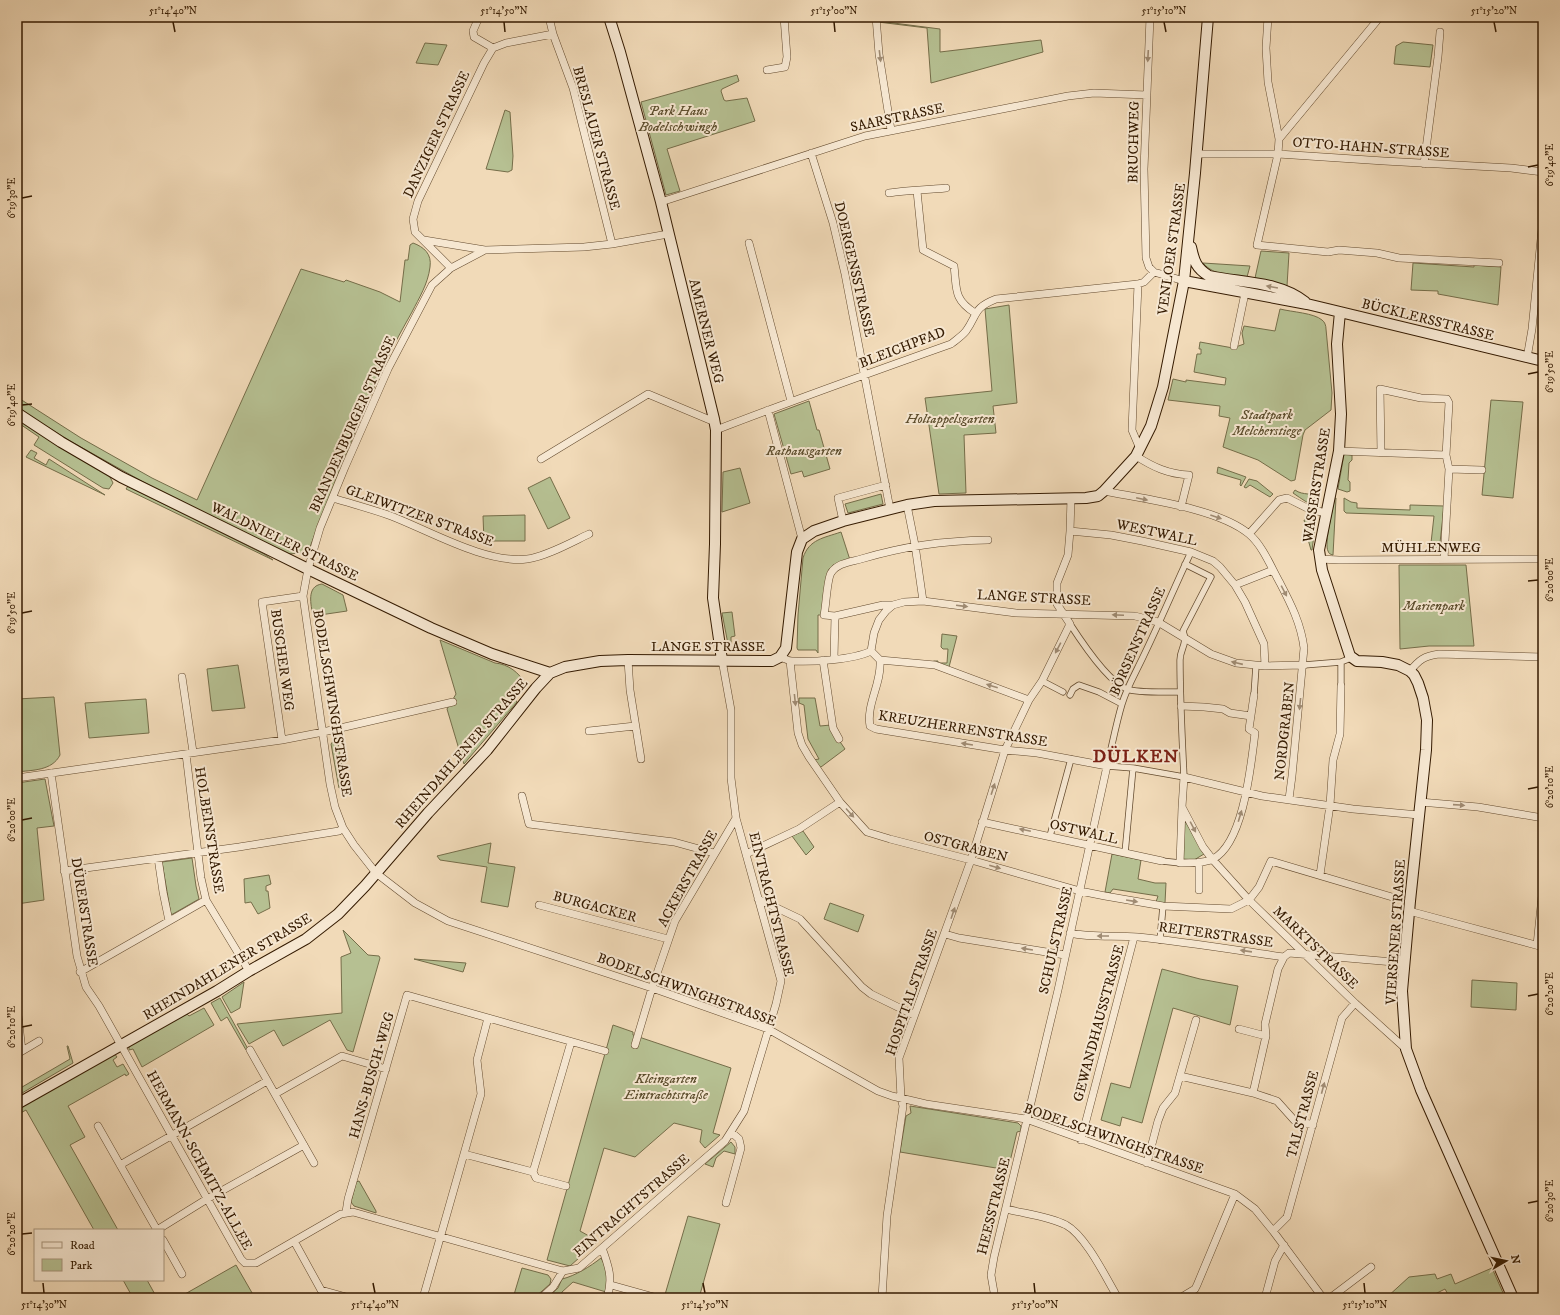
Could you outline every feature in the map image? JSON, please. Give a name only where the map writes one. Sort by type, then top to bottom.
[{"type":"main road","name":"AMERNER WEG","points":[[609,17],[661,202],[714,418],[716,430],[713,598],[722,660]]},
{"type":"main road","name":"VENLOER STRASSE","points":[[1104,491],[1138,452],[1151,426],[1163,387],[1184,281],[1189,240],[1208,17]]},
{"type":"main road","name":"BÜCKLERSSTRASSE","points":[[1189,240],[1195,262],[1200,271],[1209,276],[1282,288],[1296,295],[1307,304]]},
{"type":"main road","name":"BÜCKLERSSTRASSE","points":[[1184,281],[1307,304],[1543,361]]},
{"type":"main road","name":"WASSERSTRASSE","points":[[1340,312],[1337,344],[1341,414],[1339,451],[1319,550],[1320,559],[1348,653],[1351,658]]},
{"type":"main road","name":"WALDNIELER STRASSE","points":[[17,413],[61,442],[121,476],[308,569],[438,631],[492,654],[550,673]]},
{"type":"main road","points":[[780,657],[786,648],[797,552],[802,539],[814,531],[843,521],[908,505],[940,501],[1086,498],[1098,496],[1104,491]]},
{"type":"main road","name":"LANGE STRASSE","points":[[550,673],[565,667],[600,661],[772,661],[780,657]]},
{"type":"main road","points":[[1351,658],[1357,661],[1382,662],[1398,665],[1410,671]]},
{"type":"main road","name":"VIERSENER STRASSE","points":[[1410,671],[1414,674],[1418,683],[1423,698],[1427,720],[1426,750],[1402,991],[1406,1049],[1421,1090],[1513,1298]]},
{"type":"main road","name":"RHEINDAHLENER STRASSE","points":[[17,1104],[211,995],[249,971],[306,939],[338,914],[428,813],[487,750],[536,688],[550,673]]},
{"type":"street","points":[[479,17],[473,31],[474,37],[493,48],[506,42],[553,34]]},
{"type":"street","name":"BRESLAUER STRASSE","points":[[549,17],[553,34],[573,88],[612,244]]},
{"type":"street","points":[[767,70],[785,67],[787,57],[784,17]]},
{"type":"street","points":[[876,17],[879,54],[890,130]]},
{"type":"street","name":"BRUCHWEG","points":[[1150,17],[1145,163],[1146,258],[1151,270]]},
{"type":"street","points":[[1268,17],[1266,48],[1268,82],[1279,140],[1278,154],[1258,245],[1328,252],[1339,250],[1377,253],[1399,258],[1499,263]]},
{"type":"street","points":[[1279,140],[1380,17]]},
{"type":"street","points":[[1424,164],[1440,32]]},
{"type":"street","name":"DANZIGER STRASSE","points":[[451,268],[415,232],[413,219],[418,201],[484,63],[493,48]]},
{"type":"street","name":"SAARSTRASSE","points":[[661,202],[865,136],[890,130],[1068,96],[1094,93],[1147,95]]},
{"type":"street","name":"DOERGENSSTRASSE","points":[[811,153],[833,223],[845,274],[890,509]]},
{"type":"street","name":"OTTO-HAHN-STRASSE","points":[[1197,154],[1278,154],[1424,164],[1511,168],[1543,172]]},
{"type":"street","points":[[889,193],[909,190],[917,192],[946,188]]},
{"type":"street","points":[[917,192],[923,250],[954,266],[958,297],[964,306],[975,313]]},
{"type":"street","points":[[1527,358],[1532,329],[1543,219]]},
{"type":"street","name":"BRANDENBURGER STRASSE","points":[[424,240],[485,250],[584,247],[612,244],[668,234]]},
{"type":"street","points":[[749,243],[791,401]]},
{"type":"street","name":"BRANDENBURGER STRASSE","points":[[308,569],[320,528],[388,369],[432,286],[451,268],[485,250]]},
{"type":"street","points":[[1181,507],[1188,475],[1175,474],[1153,467],[1138,452],[1132,430],[1138,284],[1144,282],[1151,270],[1184,281]]},
{"type":"street","name":"BLEICHPFAD","points":[[716,430],[791,401],[823,391],[951,344],[966,331],[975,313],[983,305],[996,299],[1138,284]]},
{"type":"street","points":[[1234,346],[1245,293]]},
{"type":"street","points":[[1381,453],[1380,389],[1421,398],[1447,399],[1449,403],[1446,455],[1449,469],[1444,559]]},
{"type":"street","points":[[541,459],[648,394],[710,420],[714,418]]},
{"type":"street","points":[[768,410],[802,539]]},
{"type":"street","points":[[1339,451],[1446,455]]},
{"type":"street","points":[[1449,469],[1482,470]]},
{"type":"street","points":[[843,521],[838,498],[886,485]]},
{"type":"street","points":[[1104,491],[1181,507],[1227,521],[1249,534],[1279,500],[1287,498],[1309,509],[1326,513]]},
{"type":"street","name":"GLEIWITZER STRASSE","points":[[333,498],[391,516],[485,554],[503,558],[527,559],[540,556],[590,534]]},
{"type":"street","points":[[1071,498],[1068,555],[1057,583],[1057,604],[1079,638],[1112,679],[1127,689],[1180,692]]},
{"type":"street","points":[[908,505],[916,545],[923,601]]},
{"type":"street","name":"WESTWALL","points":[[1070,532],[1111,535],[1192,552],[1208,559],[1220,567],[1236,585],[1245,602],[1264,644],[1266,666]]},
{"type":"street","name":"NORDGRABEN","points":[[1249,534],[1259,546],[1273,570],[1294,611],[1302,631],[1304,666],[1289,799]]},
{"type":"street","points":[[834,659],[835,616],[824,615],[830,574],[837,566],[887,551],[916,545],[950,541],[988,540]]},
{"type":"street","name":"BÖRSENSTRASSE","points":[[1107,766],[1127,689],[1192,552]]},
{"type":"street","name":"MÜHLENWEG","points":[[1320,559],[1543,559]]},
{"type":"street","points":[[1410,671],[1424,657],[1439,654],[1543,657],[1543,559]]},
{"type":"street","points":[[1186,564],[1211,577],[1183,631],[1186,639],[1180,657],[1184,777],[1180,863],[1213,860],[1224,850],[1236,830],[1246,792],[1255,733],[1249,729],[1254,695],[1256,666]]},
{"type":"street","name":"BODELSCHWINGHSTRASSE","points":[[308,569],[303,596],[330,784],[335,807],[343,828],[376,873],[415,903],[448,921],[652,988],[768,1029],[878,1091],[926,1104],[1026,1119],[1235,1194],[1255,1209],[1323,1298]]},
{"type":"street","points":[[1236,585],[1273,570]]},
{"type":"street","name":"BUSCHER WEG","points":[[282,740],[262,602],[303,596]]},
{"type":"street","name":"LANGE STRASSE","points":[[835,616],[882,605],[923,601],[1016,613],[1134,616],[1158,622],[1211,654],[1236,663],[1256,666],[1304,666],[1341,662],[1351,658]]},
{"type":"street","points":[[893,605],[879,620],[874,633],[871,651],[880,660],[935,665],[1029,700]]},
{"type":"street","name":"HOSPITALSTRASSE","points":[[882,1298],[887,1216],[903,1106],[901,1098],[900,1058],[914,1015],[971,860],[1005,750],[1029,700],[1042,681],[1070,624]]},
{"type":"street","name":"LANGE STRASSE","points":[[780,657],[790,661],[823,660],[857,657],[871,651]]},
{"type":"street","points":[[628,660],[635,726],[641,759]]},
{"type":"street","name":"EINTRACHTSTRASSE","points":[[541,1298],[553,1287],[562,1271],[579,1268],[725,1141],[744,1111],[776,1004],[781,981],[736,818],[731,778],[731,710],[722,660]]},
{"type":"street","points":[[823,660],[833,728],[839,739]]},
{"type":"street","name":"KREUZHERRENSTRASSE","points":[[880,660],[881,671],[868,717],[870,726],[876,729],[1071,759],[1107,766]]},
{"type":"street","name":"OSTGRABEN","points":[[790,661],[798,733],[802,744],[809,757],[840,802],[867,832],[1080,891],[1105,896],[1163,906],[1231,908],[1249,900]]},
{"type":"street","points":[[1320,875],[1330,805],[1333,760],[1340,734],[1341,662]]},
{"type":"street","points":[[182,677],[189,753]]},
{"type":"street","points":[[1042,681],[1062,692]]},
{"type":"street","points":[[1070,695],[1073,689],[1079,685],[1099,692],[1122,704]]},
{"type":"street","points":[[17,778],[282,740],[453,702]]},
{"type":"street","points":[[1181,706],[1224,709],[1230,713],[1251,716]]},
{"type":"street","points":[[589,731],[635,726]]},
{"type":"street","name":"HOLBEINSTRASSE","points":[[189,753],[201,878],[206,900],[249,971]]},
{"type":"street","points":[[1050,836],[1071,759]]},
{"type":"street","points":[[1107,766],[1133,768],[1184,777],[1262,796],[1419,815]]},
{"type":"street","name":"SCHULSTRASSE","points":[[1026,1119],[1080,891],[1107,766]]},
{"type":"street","points":[[1125,853],[1133,768]]},
{"type":"street","name":"DÜRERSTRASSE","points":[[51,773],[64,871],[80,972],[86,987],[99,1006],[120,1045]]},
{"type":"street","points":[[522,796],[529,824],[674,842],[714,854]]},
{"type":"street","points":[[746,854],[798,829],[840,802]]},
{"type":"street","points":[[1420,802],[1478,807],[1543,818]]},
{"type":"street","name":"MARKTSTRASSE","points":[[1182,807],[1203,847],[1249,900],[1355,1003],[1406,1049]]},
{"type":"street","name":"ACKERSTRASSE","points":[[635,1045],[652,988],[675,921],[736,818]]},
{"type":"street","name":"OSTWALL","points":[[982,822],[1162,861],[1180,863]]},
{"type":"street","points":[[64,871],[339,831],[343,828]]},
{"type":"street","points":[[158,858],[169,921]]},
{"type":"street","points":[[1249,900],[1259,887],[1271,861],[1392,897]]},
{"type":"street","points":[[1199,862],[1199,890]]},
{"type":"street","points":[[1409,912],[1540,946],[1543,887]]},
{"type":"street","points":[[758,899],[800,919],[862,987],[871,994],[914,1015]]},
{"type":"street","points":[[80,972],[206,900]]},
{"type":"street","name":"BURGACKER","points":[[539,905],[668,939]]},
{"type":"street","points":[[1160,940],[1163,906]]},
{"type":"street","points":[[945,934],[959,938],[1065,955]]},
{"type":"street","name":"REITERSTRASSE","points":[[1070,934],[1084,936],[1134,937],[1284,956],[1289,953],[1405,963]]},
{"type":"street","name":"GEWANDHAUSSTRASSE","points":[[1081,1140],[1134,937]]},
{"type":"street","points":[[1253,1093],[1266,1036],[1265,1024],[1274,984],[1278,969],[1284,956]]},
{"type":"street","name":"HANS-BUSCH-WEG","points":[[346,1212],[348,1199],[407,995],[488,1018]]},
{"type":"street","name":"TALSTRASSE","points":[[1273,1231],[1287,1217],[1342,1018],[1355,1003]]},
{"type":"street","points":[[17,1006],[20,1052],[39,1041]]},
{"type":"street","points":[[423,1298],[481,1094],[478,1060],[488,1018],[605,1051]]},
{"type":"street","points":[[1147,1163],[1163,1108],[1175,1093],[1196,1020]]},
{"type":"street","points":[[1239,1029],[1266,1036]]},
{"type":"street","points":[[566,1186],[536,1178],[533,1172],[571,1042]]},
{"type":"street","name":"HERMANN-SCHMITZ-ALLEE","points":[[120,1045],[241,1259],[245,1263],[256,1263],[346,1212]]},
{"type":"street","points":[[250,1050],[314,1163]]},
{"type":"street","points":[[275,1094],[342,1056],[386,1069]]},
{"type":"street","points":[[1180,1076],[1253,1093],[1278,1101],[1294,1120],[1313,1125]]},
{"type":"street","points":[[120,1165],[267,1081]]},
{"type":"street","name":"HEESSTRASSE","points":[[995,1298],[991,1275],[994,1257],[1026,1119]]},
{"type":"street","points":[[98,1126],[156,1229]]},
{"type":"street","points":[[726,1203],[741,1148],[739,1139],[731,1132]]},
{"type":"street","points":[[159,1229],[207,1199],[304,1145]]},
{"type":"street","points":[[464,1154],[533,1172]]},
{"type":"street","points":[[1180,1298],[1195,1289],[1235,1194]]},
{"type":"street","points":[[1006,1209],[1050,1219],[1066,1226],[1078,1235],[1118,1298]]},
{"type":"street","points":[[346,1212],[353,1212],[562,1271]]},
{"type":"street","points":[[294,1241],[325,1298]]},
{"type":"street","points":[[164,1242],[182,1274]]},
{"type":"street","points":[[1266,1298],[1275,1261],[1284,1245]]},
{"type":"street","points":[[602,1248],[608,1264],[611,1285],[607,1298]]},
{"type":"street","points":[[1330,1298],[1371,1267]]},
{"type":"street","points":[[611,1285],[654,1297]]},
{"type":"street","points":[[321,1290],[349,1298]]},
{"type":"green space","points":[[878,21],[940,29],[940,52],[1041,40],[1043,52],[931,83],[927,28]]},
{"type":"green space","points":[[1403,42],[1433,45],[1430,67],[1394,64],[1396,46]]},
{"type":"green space","points":[[425,43],[447,45],[438,65],[416,63]]},
{"type":"green space","name":"Park Haus Bodelschwingh","points":[[737,75],[739,81],[722,89],[721,91],[724,100],[747,98],[755,121],[667,149],[680,191],[666,195],[641,102]]},
{"type":"green space","points":[[505,110],[510,112],[513,156],[512,170],[508,172],[486,169]]},
{"type":"green space","points":[[413,243],[424,249],[430,258],[429,273],[425,285],[392,348],[376,384],[346,453],[310,547],[302,553],[287,554],[172,498],[70,441],[17,408],[17,397],[81,438],[152,478],[197,500],[301,269],[344,282],[346,280],[380,292],[400,302],[405,260],[408,260],[410,245]]},
{"type":"green space","points":[[1261,251],[1289,253],[1287,286],[1255,278]]},
{"type":"green space","points":[[1203,263],[1250,266],[1247,277],[1218,273]]},
{"type":"green space","points":[[1413,263],[1474,267],[1474,265],[1501,267],[1498,305],[1438,294],[1438,291],[1411,290]]},
{"type":"green space","name":"Holtappelsgarten","points":[[1009,305],[1017,403],[993,406],[996,433],[964,435],[966,493],[939,494],[925,398],[992,391],[985,309]]},
{"type":"green space","name":"Stadtpark Melcherstiege","points":[[1280,309],[1314,316],[1325,323],[1332,393],[1331,410],[1305,430],[1295,480],[1291,481],[1258,460],[1223,447],[1230,418],[1219,416],[1220,406],[1168,400],[1173,379],[1186,382],[1186,380],[1225,385],[1226,378],[1194,372],[1197,354],[1201,354],[1201,349],[1199,349],[1200,342],[1233,348],[1244,344],[1242,333],[1244,326],[1275,331]]},
{"type":"green space","points":[[1491,400],[1523,402],[1513,498],[1482,495]]},
{"type":"green space","name":"Rathausgarten","points":[[809,401],[830,469],[804,477],[802,471],[791,474],[774,414]]},
{"type":"green space","points":[[17,417],[109,475],[113,483],[109,489],[103,488],[34,445],[39,437],[17,422]]},
{"type":"green space","points":[[31,450],[37,453],[34,458],[46,465],[49,459],[105,495],[26,457]]},
{"type":"green space","points":[[1344,454],[1352,455],[1352,460],[1349,463],[1348,480],[1350,482],[1350,491],[1347,492],[1338,489]]},
{"type":"green space","points":[[1218,467],[1246,477],[1241,486],[1241,480],[1217,473]]},
{"type":"green space","points":[[740,468],[750,503],[722,512],[723,472]]},
{"type":"green space","points":[[550,477],[570,518],[548,529],[528,488]]},
{"type":"green space","points":[[1249,479],[1257,481],[1273,494],[1270,497],[1250,485],[1246,488],[1244,487]]},
{"type":"green space","points":[[128,486],[264,554],[273,560],[126,489]]},
{"type":"green space","points":[[1295,490],[1320,498],[1318,507],[1308,503],[1293,493]]},
{"type":"green space","points":[[881,494],[883,504],[848,513],[845,504]]},
{"type":"green space","points":[[1335,498],[1333,555],[1328,552],[1327,541]]},
{"type":"green space","points":[[1344,498],[1351,502],[1357,503],[1357,508],[1410,510],[1410,505],[1444,506],[1439,552],[1430,552],[1434,516],[1346,513],[1344,511]]},
{"type":"green space","points":[[525,515],[525,541],[484,541],[483,516]]},
{"type":"green space","points":[[1304,520],[1316,520],[1312,550],[1306,532]]},
{"type":"green space","points":[[841,532],[850,560],[833,565],[832,568],[829,569],[823,615],[818,615],[818,653],[816,650],[798,650],[798,615],[803,558],[813,543]]},
{"type":"green space","name":"Marienpark","points":[[1399,565],[1466,565],[1474,646],[1429,646],[1400,649]]},
{"type":"green space","points":[[322,584],[343,595],[347,611],[313,616],[311,602],[312,592],[317,585]]},
{"type":"green space","points":[[732,612],[735,636],[731,637],[731,644],[728,644],[722,613]]},
{"type":"green space","points":[[942,634],[957,636],[949,667],[932,662],[938,661],[938,663],[947,663],[948,649],[943,649],[941,647]]},
{"type":"green space","points":[[440,640],[495,663],[509,667],[520,676],[525,684],[514,698],[517,702],[464,764],[447,709],[456,694]]},
{"type":"green space","points":[[238,665],[245,708],[212,711],[207,669]]},
{"type":"green space","points":[[54,697],[60,755],[47,767],[17,772],[17,699]]},
{"type":"green space","points":[[799,698],[815,698],[820,726],[831,725],[832,730],[845,749],[821,767],[818,767],[813,760],[819,759],[808,739],[804,705],[799,703]]},
{"type":"green space","points":[[146,699],[149,733],[89,738],[85,703]]},
{"type":"green space","points":[[337,736],[345,787],[339,788],[331,744]]},
{"type":"green space","points":[[45,779],[54,826],[37,828],[44,900],[17,904],[17,783]]},
{"type":"green space","points":[[1184,819],[1204,854],[1194,860],[1183,859]]},
{"type":"green space","points":[[803,831],[814,847],[806,855],[792,836]]},
{"type":"green space","points":[[491,843],[488,863],[515,867],[508,907],[481,902],[487,867],[440,860],[437,856]]},
{"type":"green space","points":[[1112,854],[1141,860],[1138,879],[1155,883],[1166,883],[1165,903],[1156,902],[1158,896],[1113,889],[1110,893],[1105,892]]},
{"type":"green space","points":[[192,858],[199,899],[171,915],[162,862]]},
{"type":"green space","points":[[269,875],[271,884],[266,886],[266,891],[268,891],[270,908],[258,914],[251,902],[245,903],[244,879]]},
{"type":"green space","points":[[830,903],[864,915],[858,932],[824,919]]},
{"type":"green space","points":[[343,930],[368,955],[379,956],[380,958],[353,1052],[347,1050],[330,1020],[283,1046],[274,1030],[249,1044],[237,1024],[342,1013],[341,957],[351,953]]},
{"type":"green space","points":[[414,959],[466,963],[463,972]]},
{"type":"green space","points":[[1162,969],[1200,979],[1238,986],[1230,1025],[1173,1008],[1142,1123],[1122,1117],[1120,1126],[1101,1120],[1111,1083],[1130,1088]]},
{"type":"green space","points":[[1472,980],[1517,983],[1516,1010],[1471,1007]]},
{"type":"green space","points":[[244,982],[240,1008],[231,1013],[222,997]]},
{"type":"green space","points":[[220,998],[248,1049],[246,1050],[227,1017],[221,1021],[211,1003]]},
{"type":"green space","points":[[204,1008],[214,1025],[142,1067],[133,1049],[129,1050],[129,1046],[171,1021],[187,1014],[189,1016]]},
{"type":"green space","name":"Kleingarten Eintrachtstraße","points":[[613,1025],[633,1032],[633,1035],[731,1068],[713,1133],[720,1135],[705,1148],[700,1142],[702,1130],[674,1123],[635,1157],[604,1148],[580,1231],[598,1241],[570,1266],[547,1260]]},
{"type":"green space","points":[[67,1046],[73,1063],[17,1096],[17,1090],[70,1059]]},
{"type":"green space","points":[[114,1053],[117,1057],[113,1060],[117,1067],[123,1064],[129,1074],[126,1076],[125,1074],[68,1106],[85,1137],[70,1145],[117,1229],[93,1229],[26,1110],[17,1115],[17,1109]]},
{"type":"green space","points":[[910,1106],[1018,1123],[1021,1126],[1021,1131],[1017,1132],[1008,1170],[900,1152],[906,1116],[911,1113]]},
{"type":"green space","points":[[731,1142],[735,1147],[735,1154],[724,1151],[716,1158],[713,1167],[705,1164]]},
{"type":"green space","points":[[359,1181],[376,1213],[354,1206],[351,1202],[356,1182]]},
{"type":"green space","points":[[688,1216],[720,1224],[699,1298],[664,1298]]},
{"type":"green space","points":[[601,1258],[606,1271],[606,1292],[573,1282],[562,1292],[560,1298],[547,1298],[558,1288],[562,1279],[572,1276]]},
{"type":"green space","points":[[236,1265],[255,1298],[178,1298]]},
{"type":"green space","points":[[522,1268],[548,1275],[551,1279],[550,1284],[534,1298],[513,1298]]},
{"type":"green space","points":[[1492,1268],[1504,1295],[1497,1298],[1450,1298],[1445,1289],[1427,1298],[1386,1298],[1409,1277],[1435,1274],[1437,1279],[1451,1274],[1455,1284]]},
{"type":"green space","points":[[124,1281],[148,1281],[157,1298],[133,1298]]},
{"type":"district","name":"DÜLKEN","points":[[1136,756]]}]
